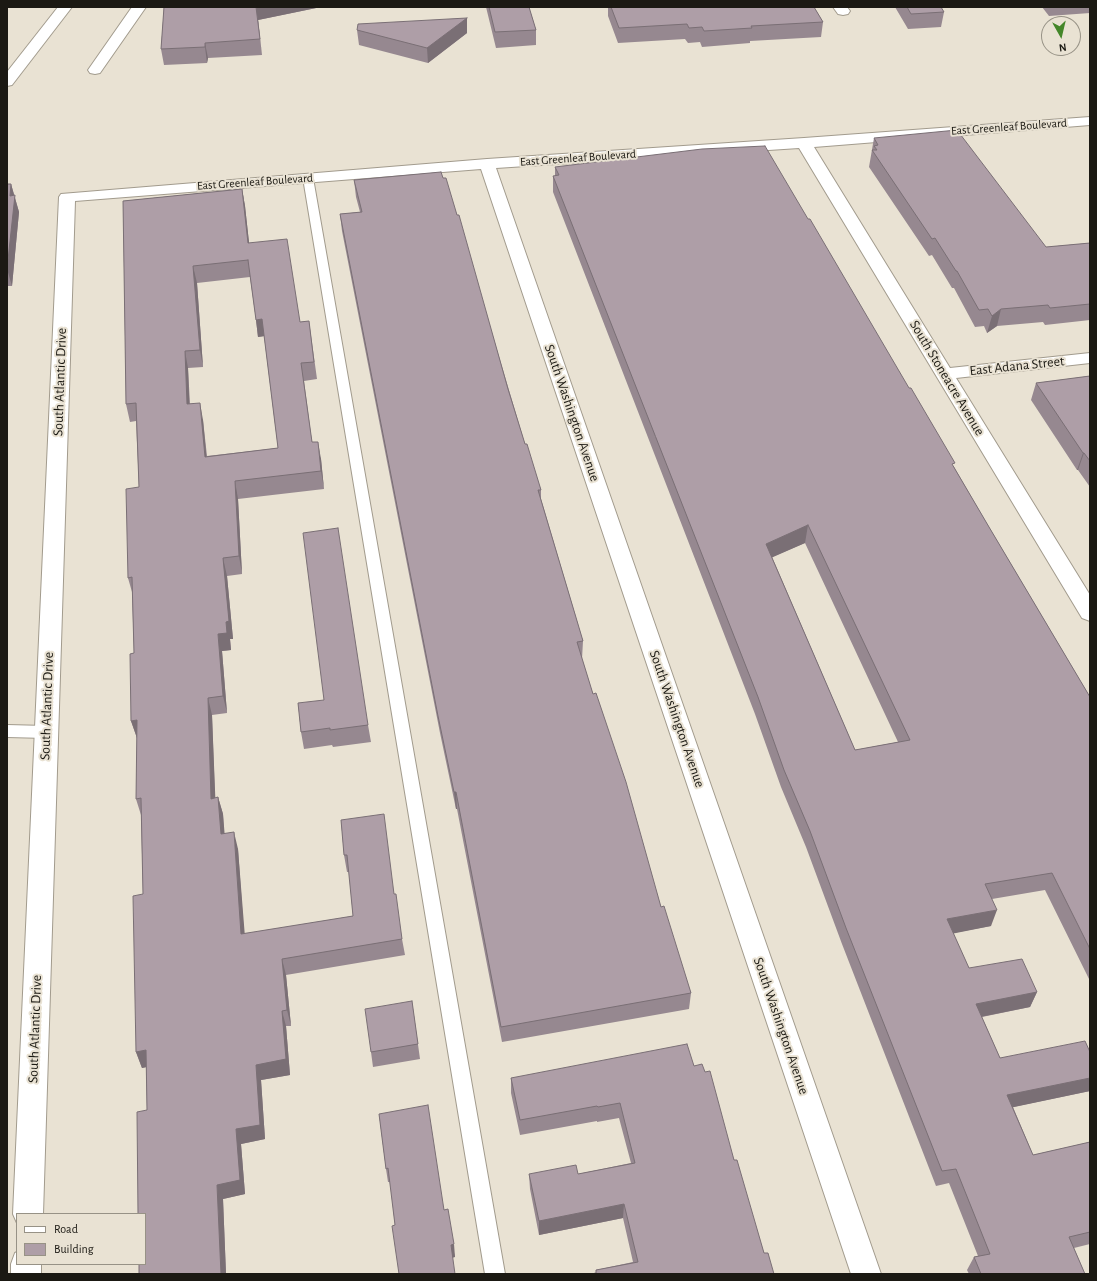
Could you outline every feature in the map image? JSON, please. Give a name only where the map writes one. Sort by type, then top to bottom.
[{"type":"main road","points":[[7,82],[65,7]]},
{"type":"main road","points":[[95,70],[139,7]]},
{"type":"main road","name":"East Greenleaf Boulevard","points":[[67,197],[487,164],[1090,120]]},
{"type":"main road","name":"South Stoneacre Avenue","points":[[804,142],[1090,613]]},
{"type":"main road","name":"South Washington Avenue","points":[[487,164],[866,1274]]},
{"type":"main road","name":"South Atlantic Drive","points":[[28,1213],[67,197]]},
{"type":"main road","name":"East Adana Street","points":[[944,374],[1090,358]]},
{"type":"lane","points":[[308,178],[495,1274]]},
{"type":"lane","points":[[7,731],[46,732]]},
{"type":"building","points":[[164,7],[256,7],[260,39],[205,43],[205,47],[161,49]]},
{"type":"building","points":[[489,7],[529,7],[536,30],[495,32]]},
{"type":"building","points":[[611,7],[814,7],[823,22],[751,26],[752,28],[704,31],[702,27],[689,28],[687,24],[619,28]]},
{"type":"building","points":[[907,7],[941,7],[944,12],[911,14]]},
{"type":"building","points":[[467,18],[427,48],[357,30],[358,24]]},
{"type":"building","points":[[957,130],[1046,247],[1090,243],[1090,304],[1050,308],[1048,305],[1001,309],[992,316],[988,309],[979,310],[957,271],[935,238],[932,239],[872,150],[877,150],[874,146],[878,145],[874,138]]},
{"type":"building","points":[[765,146],[808,219],[810,219],[909,388],[911,388],[955,463],[952,464],[1090,697],[1090,949],[1052,873],[985,884],[997,910],[947,919],[969,968],[1022,959],[1037,992],[976,1004],[1000,1058],[1085,1041],[1090,1052],[1090,1078],[1007,1095],[1033,1155],[1090,1142],[1090,1232],[1069,1237],[1085,1274],[981,1274],[974,1257],[990,1254],[956,1169],[942,1171],[846,928],[810,831],[784,770],[758,697],[553,176],[559,175],[555,167],[702,149]],"holes":[[[808,525],[910,740],[855,750],[766,544]]]},
{"type":"building","points":[[441,172],[443,178],[446,178],[457,215],[459,215],[508,389],[541,490],[538,490],[583,641],[577,642],[593,694],[596,693],[626,782],[661,907],[664,906],[691,993],[501,1027],[456,792],[454,792],[438,716],[340,214],[362,212],[354,180]]},
{"type":"building","points":[[7,184],[11,184],[10,196],[15,195],[7,269]]},
{"type":"building","points":[[242,189],[248,243],[287,239],[300,322],[309,321],[314,362],[301,363],[312,442],[318,442],[321,471],[235,481],[239,556],[223,558],[229,621],[226,622],[227,633],[218,634],[223,696],[208,698],[211,799],[218,797],[221,834],[234,832],[241,934],[353,916],[347,855],[344,855],[341,820],[384,814],[394,894],[396,894],[402,939],[282,959],[287,1010],[282,1011],[286,1059],[256,1065],[260,1125],[236,1129],[240,1180],[217,1185],[221,1274],[139,1274],[139,1265],[146,1265],[146,1213],[138,1213],[137,1112],[147,1110],[146,1050],[136,1052],[133,896],[143,894],[141,798],[136,799],[137,720],[131,721],[130,654],[134,653],[132,577],[128,578],[126,489],[139,487],[136,403],[126,404],[123,201]],"holes":[[[248,260],[256,320],[262,319],[278,448],[205,457],[200,403],[187,404],[185,351],[200,350],[193,266]]]},
{"type":"building","points":[[1090,376],[1090,461],[1083,453],[1036,383]]},
{"type":"building","points":[[338,528],[368,725],[301,732],[298,703],[324,700],[303,533]]},
{"type":"building","points":[[412,1001],[418,1044],[371,1052],[365,1009]]},
{"type":"building","points":[[687,1044],[694,1066],[702,1064],[705,1072],[710,1071],[734,1160],[737,1160],[764,1253],[768,1253],[774,1274],[591,1274],[596,1273],[596,1270],[638,1262],[624,1204],[539,1221],[529,1174],[576,1165],[578,1174],[635,1163],[620,1103],[520,1120],[511,1078]]},
{"type":"building","points":[[428,1105],[444,1210],[448,1209],[454,1244],[451,1245],[455,1274],[399,1274],[392,1226],[395,1225],[388,1168],[386,1169],[379,1114]]}]
